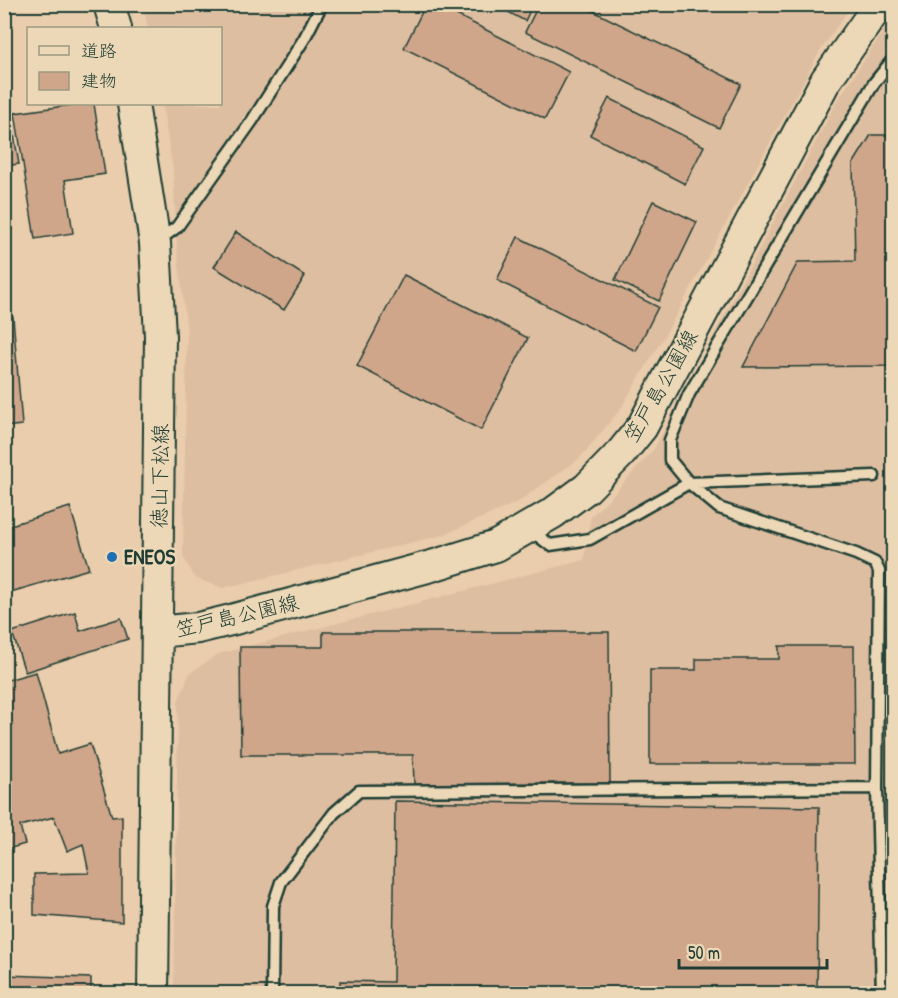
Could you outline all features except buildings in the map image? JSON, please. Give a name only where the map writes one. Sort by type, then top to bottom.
[{"type":"main road","points":[[109,4],[116,27]]},
{"type":"main road","name":"笠戸島公園線","points":[[157,633],[198,628],[435,566],[496,546],[553,513],[587,488],[621,453],[642,426],[826,80],[876,9],[882,4]]},
{"type":"main road","name":"徳山下松線","points":[[133,105],[156,243],[160,336],[153,993]]},
{"type":"lane","points":[[156,243],[177,227],[252,121],[304,39],[322,4]]},
{"type":"lane","points":[[882,993],[877,788],[879,571],[874,563],[856,554],[719,508],[689,483],[670,460],[670,440],[689,394],[874,82],[894,58]]},
{"type":"lane","points":[[527,528],[550,545],[590,539],[689,483],[874,476]]},
{"type":"lane","points":[[272,993],[273,906],[281,882],[334,813],[359,791],[877,788]]},
{"type":"shaded area","points":[[143,5],[852,5],[820,51],[668,330],[619,411],[579,459],[518,502],[443,535],[223,588],[195,578],[183,557],[187,332],[177,249],[173,170],[162,105],[222,105],[222,27],[148,27]]},
{"type":"shaded area","points":[[893,21],[893,993],[174,994],[178,701],[190,673],[218,654],[584,560],[591,516],[654,449],[836,103],[884,30]]},
{"type":"place","name":"ENEOS","points":[[112,557]]}]
